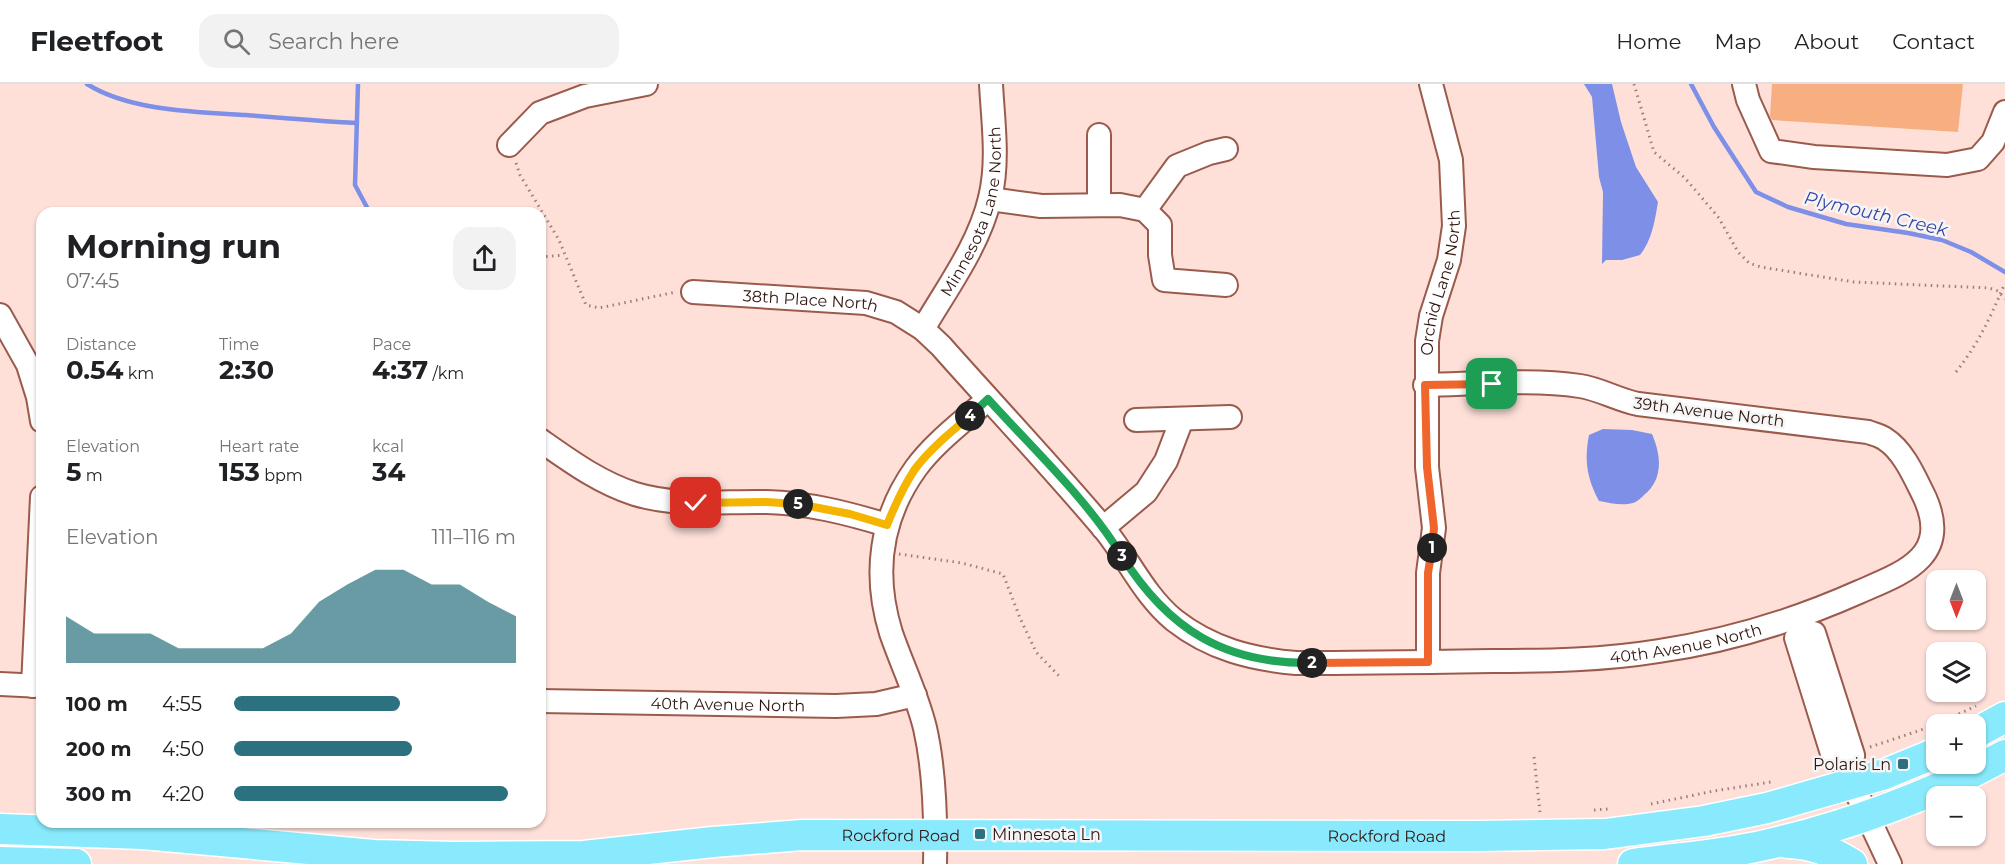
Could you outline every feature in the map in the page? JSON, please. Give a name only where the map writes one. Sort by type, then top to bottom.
[{"type":"main road","points":[[1986,727],[2005,717]]},
{"type":"main road","points":[[1764,846],[1867,815],[1975,772],[2005,755]]},
{"type":"main road","name":"Rockford Road","points":[[0,829],[143,834],[297,846],[374,859],[573,856],[802,836],[1605,834],[1704,821],[1767,808],[1849,772],[1885,774],[1926,757]]},
{"type":"main road","points":[[1633,864],[1764,846],[1806,844],[1825,849],[1852,864]]},
{"type":"main road","points":[[0,861],[76,864]]},
{"type":"street","points":[[509,145],[540,113],[585,96],[646,84]]},
{"type":"street","name":"Minnesota Lane North","points":[[923,329],[969,250],[990,199],[994,172],[991,84]]},
{"type":"street","name":"Orchid Lane North","points":[[1428,662],[1428,573],[1434,528],[1427,467],[1425,385],[1427,340],[1431,316],[1449,260],[1455,226],[1451,160],[1431,84]]},
{"type":"street","points":[[1744,84],[1748,100],[1770,151],[1814,157],[1947,165],[1978,159],[1993,142],[2005,112]]},
{"type":"street","points":[[1099,135],[1099,205]]},
{"type":"street","points":[[1145,210],[1177,166],[1226,149]]},
{"type":"street","points":[[990,199],[1041,206],[1120,205],[1145,210],[1160,225],[1160,255],[1164,279],[1226,285]]},
{"type":"street","name":"38th Place North","points":[[693,292],[866,303],[896,312],[923,329],[1103,528]]},
{"type":"street","points":[[0,315],[35,362]]},
{"type":"street","name":"39th Avenue North","points":[[1425,385],[1559,384],[1584,387],[1638,404],[1868,432],[1885,438],[1899,451],[1908,466]]},
{"type":"street","points":[[935,864],[936,835],[932,771],[925,728],[891,633],[883,600],[880,565],[887,525],[898,497],[916,468],[940,442],[988,399]]},
{"type":"street","points":[[1136,420],[1230,417]]},
{"type":"street","points":[[1103,528],[1146,492],[1166,461],[1182,419]]},
{"type":"street","points":[[546,444],[580,468],[607,483],[636,494],[696,503],[766,502],[810,505],[887,525]]},
{"type":"street","name":"40th Avenue North","points":[[1103,528],[1151,597],[1174,620],[1202,638],[1231,652],[1263,661],[1333,663],[1600,658],[1657,652],[1800,624],[1838,602],[1904,573],[1917,564],[1933,536],[1932,517],[1908,466]]},
{"type":"street","points":[[1800,624],[1796,639],[1834,760],[1849,772],[1890,864]]},
{"type":"street","points":[[0,684],[36,686]]},
{"type":"street","name":"40th Avenue North","points":[[546,701],[836,706],[876,704],[915,695]]},
{"type":"path","points":[[1634,84],[1654,152],[1685,178],[1719,218],[1738,252],[1749,263],[1854,282],[1989,288],[2005,299]]},
{"type":"path","points":[[509,145],[520,175],[539,207]]},
{"type":"path","points":[[546,218],[586,305],[592,308],[671,292],[693,292]]},
{"type":"path","points":[[546,256],[564,255]]},
{"type":"path","points":[[1956,372],[1975,348],[2005,283]]},
{"type":"path","points":[[883,550],[962,563],[1003,574],[1036,652],[1060,677]]},
{"type":"path","points":[[1534,757],[1540,812]]},
{"type":"water","points":[[1584,84],[1612,84],[1621,122],[1636,167],[1658,202],[1650,236],[1640,255],[1622,260],[1606,260],[1602,264],[1603,192],[1599,177],[1592,97]]},
{"type":"water","points":[[1603,429],[1632,430],[1652,434],[1659,458],[1658,474],[1650,489],[1640,499],[1629,504],[1599,501],[1589,477],[1587,461],[1589,435]]},
{"type":"building","points":[[1772,84],[1963,84],[1958,132],[1772,120],[1770,116]]},
{"type":"waterway","points":[[87,84],[104,93],[143,105],[206,113],[357,123]]},
{"type":"waterway","points":[[358,84],[355,185],[367,207]]},
{"type":"waterway","name":"Plymouth Creek","points":[[1691,84],[1714,127],[1756,192],[1788,207],[1846,224],[1942,240],[1971,252],[2005,272]]},
{"type":"place","name":"Polaris Ln","points":[[1903,764]]},
{"type":"place","name":"Minnesota Ln","points":[[980,834]]},
{"type":"route","points":[[696,503],[766,502],[810,505],[887,525],[898,497],[916,468],[940,442],[988,399],[1109,535],[1131,571],[1151,597],[1174,620],[1202,638],[1231,652],[1263,661],[1428,662],[1428,573],[1434,528],[1428,484],[1425,385],[1492,384]]}]
